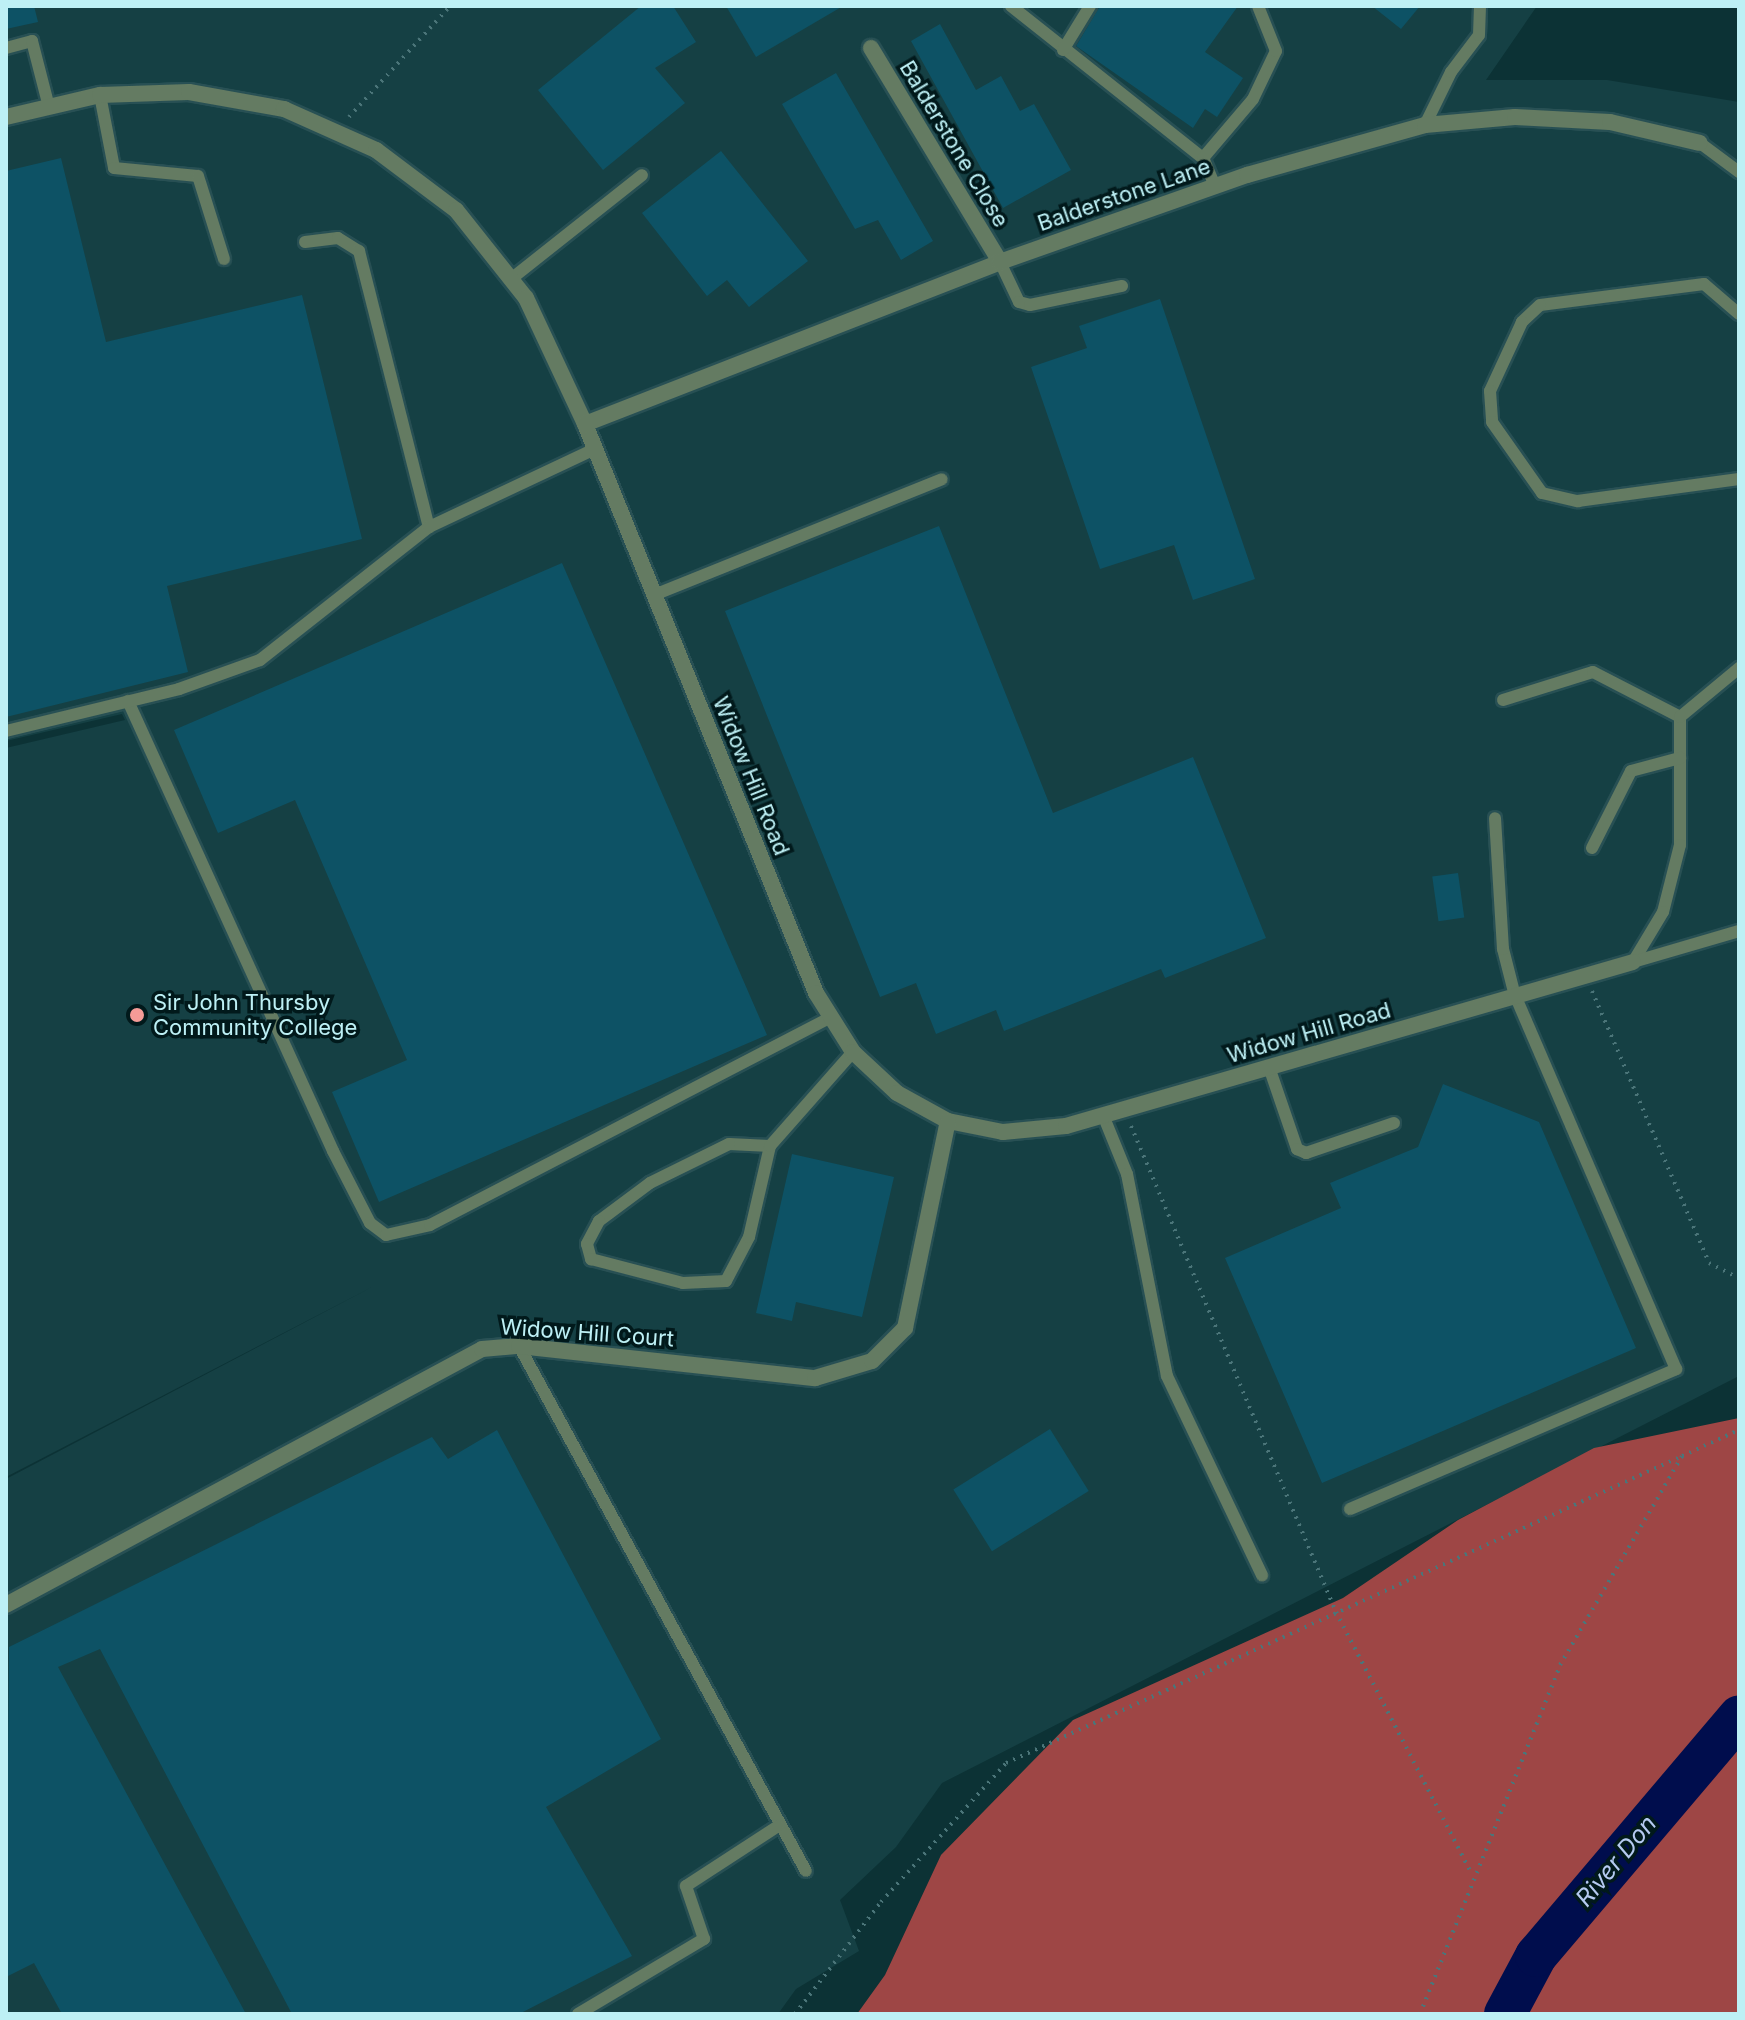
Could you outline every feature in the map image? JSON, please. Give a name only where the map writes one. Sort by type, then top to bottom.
[{"type":"street","name":"Balderstone Close","points":[[871,48],[1000,262]]},
{"type":"street","name":"Widow Hill Road","points":[[6,117],[100,95],[189,92],[284,109],[376,150],[456,210],[511,279],[585,424],[831,1017],[853,1052],[897,1093],[948,1121],[1003,1132],[1103,1115],[1633,962]]},
{"type":"street","name":"Balderstone Lane","points":[[585,424],[1000,262],[1215,186],[1425,125],[1503,117],[1610,122],[1700,143]]},
{"type":"street","name":"Widow Hill Court","points":[[6,1605],[482,1349],[519,1346],[815,1378],[872,1361],[905,1328],[948,1121]]},
{"type":"lane","points":[[1011,6],[1203,158],[1215,186]]},
{"type":"lane","points":[[1063,50],[1090,6]]},
{"type":"lane","points":[[1203,158],[1270,68],[1276,51],[1258,6]]},
{"type":"lane","points":[[1425,125],[1451,72],[1479,35],[1480,6]]},
{"type":"lane","points":[[6,48],[32,41],[49,107]]},
{"type":"lane","points":[[100,95],[114,168],[198,176],[224,259]]},
{"type":"lane","points":[[1700,143],[1739,172]]},
{"type":"lane","points":[[511,279],[642,175]]},
{"type":"lane","points":[[305,242],[338,238],[359,251],[429,527]]},
{"type":"lane","points":[[1000,262],[1019,302],[1030,305],[1122,286]]},
{"type":"lane","points":[[1739,314],[1704,284],[1579,294],[1540,305],[1522,322],[1490,391],[1492,422],[1542,493],[1578,501],[1739,479]]},
{"type":"lane","points":[[6,731],[128,701],[260,660],[429,527],[595,449]]},
{"type":"lane","points":[[654,595],[942,479]]},
{"type":"lane","points":[[1680,717],[1739,668]]},
{"type":"lane","points":[[1503,700],[1593,672],[1680,717]]},
{"type":"lane","points":[[128,701],[333,1151],[370,1223],[386,1235],[430,1225],[831,1017]]},
{"type":"lane","points":[[1633,962],[1663,912],[1680,845],[1680,717]]},
{"type":"lane","points":[[1592,848],[1631,771],[1680,758]]},
{"type":"lane","points":[[1350,1509],[1676,1369],[1515,996],[1503,949],[1495,818]]},
{"type":"lane","points":[[1633,962],[1739,931]]},
{"type":"lane","points":[[770,1146],[729,1144],[650,1183],[599,1221],[587,1244],[591,1259],[683,1283],[726,1281],[749,1237],[770,1146],[853,1052]]},
{"type":"lane","points":[[1269,1067],[1297,1149],[1306,1153],[1394,1123]]},
{"type":"lane","points":[[1103,1115],[1127,1174],[1167,1376],[1262,1575]]},
{"type":"lane","points":[[519,1346],[778,1826],[806,1871]]},
{"type":"lane","points":[[578,2014],[704,1939],[686,1886],[778,1826]]},
{"type":"path","points":[[335,132],[450,6]]},
{"type":"path","points":[[1585,976],[1709,1263],[1739,1278]]},
{"type":"path","points":[[1124,1109],[1336,1612],[1472,1874]]},
{"type":"path","points":[[795,2014],[881,1902],[1006,1763],[1739,1430]]},
{"type":"path","points":[[1420,2014],[1472,1874],[1560,1665],[1682,1456]]},
{"type":"shaded area","points":[[6,6],[1537,6],[1486,80],[1607,80],[1739,102],[1739,1376],[942,1783],[896,1847],[840,1900],[859,1951],[796,1989],[778,2014],[6,2014],[6,1479],[374,1286],[6,1477],[6,748],[125,720],[122,714],[6,741]]},
{"type":"shaded area","points":[[1739,1418],[1739,2014],[857,2014],[885,1975],[941,1855],[1073,1720],[1343,1598],[1458,1520],[1594,1448]]},
{"type":"building","points":[[6,6],[34,6],[38,22],[6,29]]},
{"type":"building","points":[[641,6],[673,6],[696,42],[655,68],[685,103],[603,170],[538,90]]},
{"type":"building","points":[[726,6],[843,6],[756,57]]},
{"type":"building","points":[[1100,6],[1238,6],[1205,52],[1243,78],[1217,117],[1205,109],[1193,128],[1076,46]]},
{"type":"building","points":[[1372,6],[1420,6],[1401,29]]},
{"type":"building","points":[[940,24],[976,90],[1001,76],[1020,111],[1034,104],[1071,170],[1003,208],[911,41]]},
{"type":"building","points":[[836,73],[933,241],[901,260],[878,220],[855,229],[782,104]]},
{"type":"building","points":[[721,151],[808,261],[749,307],[727,280],[707,296],[642,213]]},
{"type":"building","points":[[61,158],[106,342],[302,295],[362,539],[167,586],[188,672],[6,717],[6,171]]},
{"type":"building","points":[[1160,299],[1255,579],[1193,600],[1174,545],[1100,569],[1031,367],[1087,348],[1079,326]]},
{"type":"building","points":[[939,526],[1053,813],[1193,757],[1266,938],[1165,978],[1161,969],[1004,1031],[996,1010],[936,1034],[916,983],[880,997],[725,611]]},
{"type":"building","points":[[562,563],[767,1035],[379,1202],[332,1092],[407,1060],[295,800],[218,833],[174,730]]},
{"type":"building","points":[[1458,873],[1464,918],[1439,921],[1432,877]]},
{"type":"building","points":[[1443,1084],[1539,1122],[1636,1348],[1322,1483],[1225,1258],[1341,1208],[1330,1183],[1418,1147]]},
{"type":"building","points":[[792,1154],[894,1177],[862,1317],[796,1302],[792,1321],[756,1313]]},
{"type":"building","points":[[1050,1429],[1089,1491],[992,1551],[953,1489]]},
{"type":"building","points":[[497,1430],[661,1739],[546,1807],[632,1956],[519,2014],[292,2014],[100,1649],[58,1667],[246,2014],[62,2014],[34,1963],[6,1977],[9,1647],[432,1437],[448,1459]]},
{"type":"waterway","name":"River Don","points":[[1505,2014],[1536,1956],[1739,1717]]},
{"type":"place","name":"Sir John Thursby Community College","points":[[137,1015]]}]
